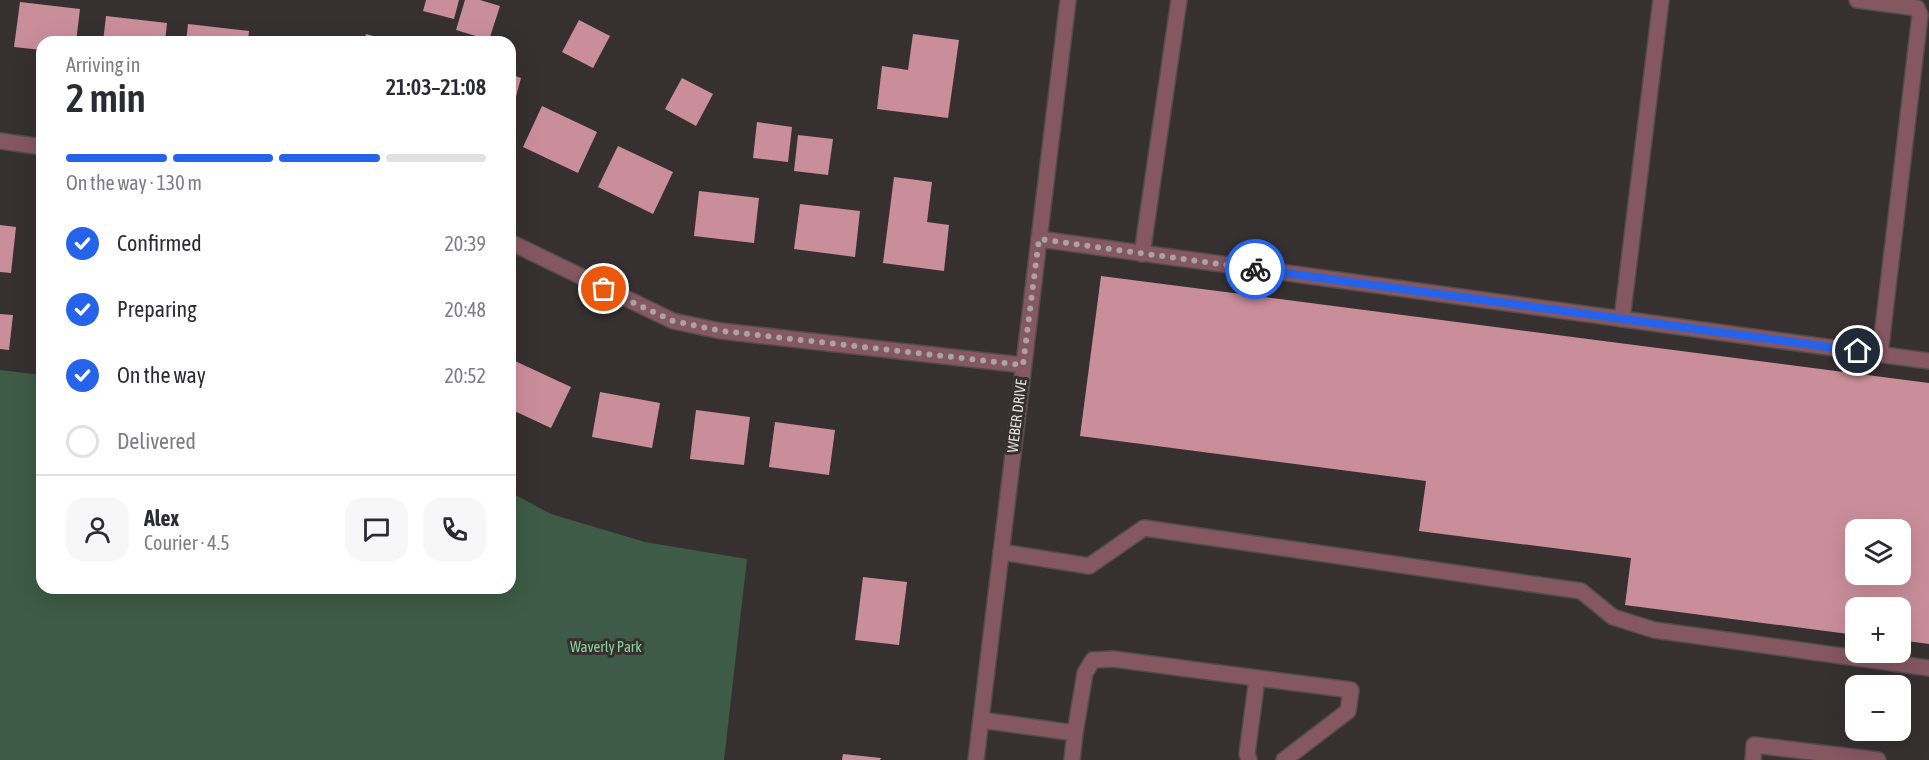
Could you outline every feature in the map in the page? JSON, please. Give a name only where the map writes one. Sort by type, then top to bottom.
[{"type":"street","name":"WEBER DRIVE","points":[[976,760],[1068,0]]},
{"type":"street","points":[[1142,254],[1179,0]]},
{"type":"street","points":[[1623,319],[1660,0]]},
{"type":"street","points":[[1857,0],[1917,8],[1920,15],[1880,354]]},
{"type":"street","points":[[0,141],[36,146]]},
{"type":"street","points":[[1039,239],[1929,361]]},
{"type":"street","points":[[516,245],[673,321],[722,331],[1023,365]]},
{"type":"street","points":[[1001,552],[1089,566],[1144,528],[1581,591],[1612,617],[1654,630],[1929,668]]},
{"type":"street","points":[[1072,760],[1085,673],[1093,660],[1113,659],[1351,690],[1348,711],[1284,760]]},
{"type":"street","points":[[1249,760],[1247,754],[1257,678]]},
{"type":"street","points":[[981,720],[1075,733]]},
{"type":"street","points":[[1753,760],[1754,745],[1878,760]]},
{"type":"green space","name":"Waverly Park","points":[[0,370],[36,374],[36,594],[516,594],[516,495],[551,514],[645,542],[747,559],[724,760],[0,760]]},
{"type":"building","points":[[426,0],[459,0],[454,19],[423,11]]},
{"type":"building","points":[[465,0],[480,0],[500,6],[490,36],[476,36],[456,30]]},
{"type":"building","points":[[20,2],[80,9],[77,36],[36,36],[36,49],[14,47]]},
{"type":"building","points":[[106,16],[167,23],[166,36],[104,36]]},
{"type":"building","points":[[579,20],[610,36],[593,68],[562,52]]},
{"type":"building","points":[[188,24],[249,31],[249,36],[187,36]]},
{"type":"building","points":[[913,34],[959,40],[948,118],[877,109],[882,66],[908,70]]},
{"type":"building","points":[[516,76],[521,78],[516,96]]},
{"type":"building","points":[[682,78],[713,94],[696,126],[665,109]]},
{"type":"building","points":[[542,106],[597,132],[578,173],[523,147]]},
{"type":"building","points":[[757,122],[792,127],[788,162],[753,158]]},
{"type":"building","points":[[798,135],[833,139],[828,175],[794,171]]},
{"type":"building","points":[[618,146],[673,172],[653,214],[598,187]]},
{"type":"building","points":[[894,177],[932,182],[927,222],[949,225],[944,271],[883,263]]},
{"type":"building","points":[[699,191],[759,198],[754,243],[694,236]]},
{"type":"building","points":[[800,204],[860,211],[855,257],[794,249]]},
{"type":"building","points":[[0,225],[16,227],[11,273],[0,272]]},
{"type":"building","points":[[1101,276],[1929,383],[1929,644],[1911,642],[1911,597],[1845,597],[1845,634],[1625,605],[1631,558],[1419,531],[1426,481],[1080,436]]},
{"type":"building","points":[[0,314],[13,315],[9,350],[0,349]]},
{"type":"building","points":[[516,361],[571,387],[551,428],[516,412]]},
{"type":"building","points":[[600,392],[660,403],[652,448],[592,437]]},
{"type":"building","points":[[696,410],[750,417],[744,465],[690,459]]},
{"type":"building","points":[[775,422],[835,430],[829,475],[769,467]]},
{"type":"building","points":[[863,577],[907,582],[899,645],[855,640]]},
{"type":"building","points":[[843,754],[881,758],[880,760],[842,760]]},
{"type":"way so far","points":[[604,289],[673,321],[722,331],[1023,365],[1039,239],[1255,269]]},
{"type":"route","points":[[1255,269],[1858,351]]}]
